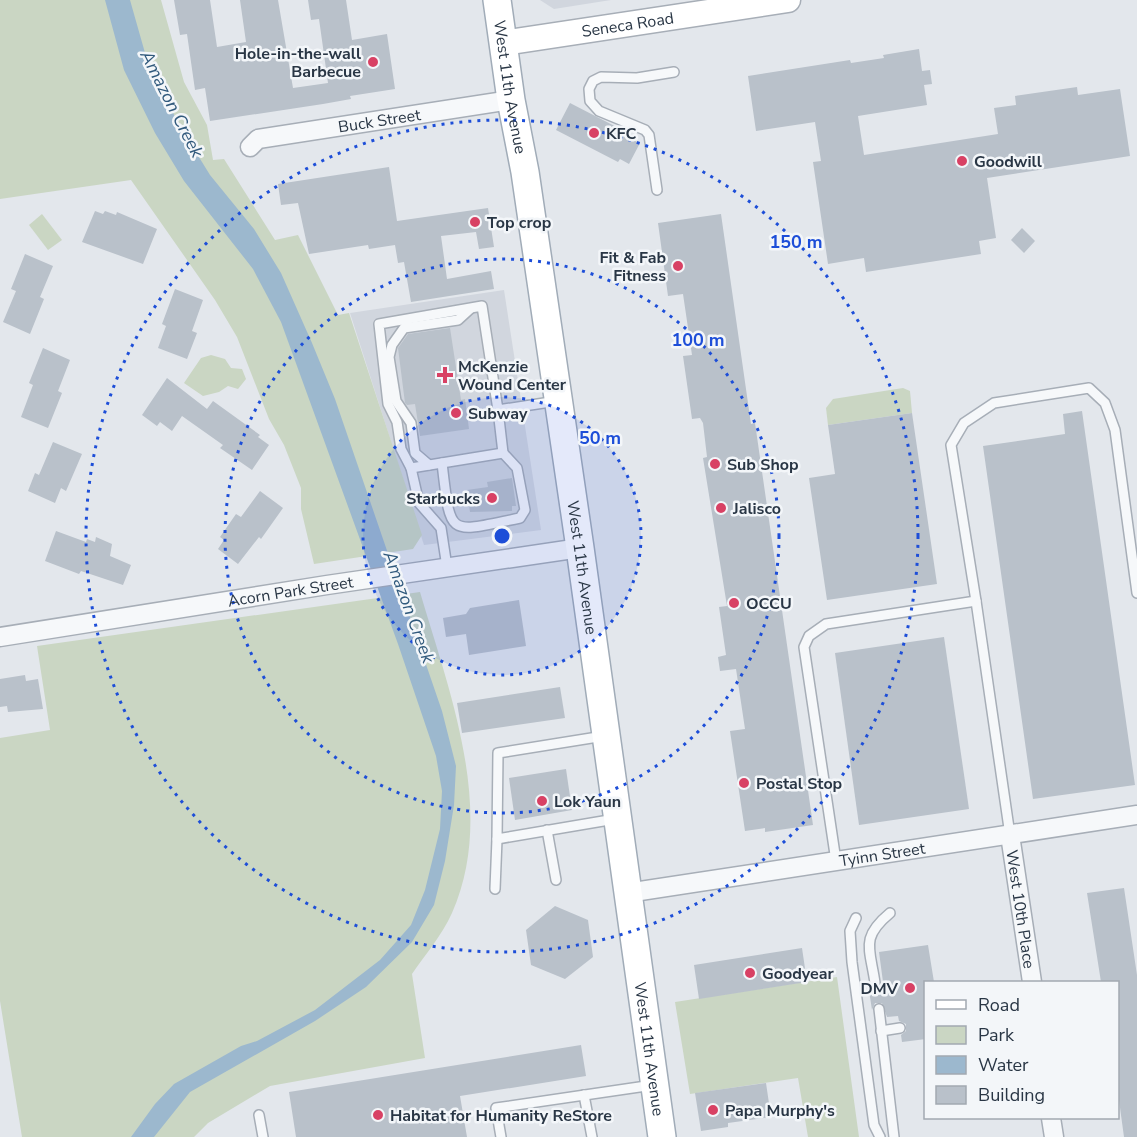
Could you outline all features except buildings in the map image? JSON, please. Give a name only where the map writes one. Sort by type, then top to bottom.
[{"type":"main road","name":"West 11th Avenue","points":[[496,0],[511,100],[525,172],[580,548],[662,1137]]},
{"type":"main road","name":"Seneca Road","points":[[503,43],[788,0]]},
{"type":"street","name":"Buck Street","points":[[250,147],[258,140],[511,100]]},
{"type":"street","name":"Acorn Park Street","points":[[0,637],[580,548]]},
{"type":"street","name":"Tyinn Street","points":[[627,893],[1137,815]]},
{"type":"street","name":"West 10th Place","points":[[1010,835],[1032,981]]},
{"type":"street","points":[[1051,1119],[1054,1137]]},
{"type":"lane","points":[[657,190],[649,135],[645,130],[599,111],[590,101],[589,88],[593,81],[608,76],[637,78],[674,72]]},
{"type":"lane","points":[[442,463],[448,515],[457,527],[467,529],[520,518],[525,510],[517,468],[503,453],[498,410],[477,307]]},
{"type":"lane","points":[[429,465],[415,453],[411,423],[396,401],[389,357],[392,345],[404,328],[458,320],[477,307]]},
{"type":"lane","points":[[447,567],[441,528],[419,503],[411,468],[401,449],[397,422],[388,404],[379,324],[477,307]]},
{"type":"lane","points":[[1010,835],[951,445],[964,423],[994,403],[1089,388],[1105,403],[1115,430],[1137,593]]},
{"type":"lane","points":[[498,410],[558,401]]},
{"type":"lane","points":[[411,468],[503,453]]},
{"type":"lane","points":[[836,861],[804,647],[809,636],[826,624],[976,601]]},
{"type":"lane","points":[[495,889],[498,753],[606,736]]},
{"type":"lane","points":[[497,839],[617,818]]},
{"type":"lane","points":[[547,830],[556,880]]},
{"type":"lane","points":[[875,983],[869,935],[875,925],[890,913]]},
{"type":"lane","points":[[856,918],[850,931],[852,962],[874,1125],[880,1137]]},
{"type":"lane","points":[[879,1009],[894,1137]]},
{"type":"lane","points":[[881,1031],[900,1028]]},
{"type":"lane","points":[[501,1137],[496,1108],[655,1084]]},
{"type":"lane","points":[[584,1095],[591,1137]]},
{"type":"lane","points":[[259,1115],[263,1137]]},
{"type":"shaded area","points":[[540,0],[611,0],[554,9]]},
{"type":"shaded area","points":[[504,290],[541,530],[424,545],[350,313]]},
{"type":"green space","points":[[0,0],[161,0],[184,82],[207,125],[213,160],[224,159],[275,240],[298,235],[338,315],[349,313],[422,535],[413,549],[314,564],[301,509],[301,488],[284,445],[269,419],[237,337],[215,300],[131,180],[0,199]]},
{"type":"green space","points":[[42,214],[62,240],[48,250],[29,225]]},
{"type":"green space","points":[[211,355],[225,359],[231,368],[242,369],[246,379],[238,389],[228,386],[219,392],[203,396],[184,383],[201,358]]},
{"type":"green space","points":[[903,388],[910,391],[912,413],[828,425],[826,408],[833,399]]},
{"type":"green space","points":[[420,592],[455,710],[464,752],[469,793],[470,834],[465,874],[452,913],[412,974],[425,1058],[270,1086],[208,1123],[194,1137],[22,1137],[0,1001],[0,738],[50,730],[37,646]]},
{"type":"green space","points":[[837,977],[859,1137],[808,1137],[798,1078],[690,1094],[675,1002]]},
{"type":"water","points":[[105,0],[130,0],[149,67],[181,128],[210,175],[254,229],[281,273],[335,399],[442,711],[456,766],[454,805],[445,861],[434,905],[412,942],[366,987],[315,1021],[190,1092],[154,1137],[131,1137],[155,1104],[174,1084],[241,1046],[257,1041],[315,1010],[380,960],[411,925],[425,890],[440,829],[442,791],[436,756],[398,644],[281,322],[253,269],[184,181],[155,133],[124,70]]},
{"type":"place","name":"Hole-in-the-wall Barbecue","points":[[373,62]]},
{"type":"place","name":"KFC","points":[[594,133]]},
{"type":"place","name":"Goodwill","points":[[962,161]]},
{"type":"place","name":"Top crop","points":[[475,222]]},
{"type":"place","name":"Fit & Fab Fitness","points":[[678,266]]},
{"type":"place","name":"McKenzie Wound Center","points":[[445,375]]},
{"type":"place","name":"Subway","points":[[456,413]]},
{"type":"place","name":"Sub Shop","points":[[715,464]]},
{"type":"place","name":"Starbucks","points":[[492,498]]},
{"type":"place","name":"Jalisco","points":[[721,508]]},
{"type":"place","name":"OCCU","points":[[734,603]]},
{"type":"place","name":"Postal Stop","points":[[744,783]]},
{"type":"place","name":"Lok Yaun","points":[[542,801]]},
{"type":"place","name":"Goodyear","points":[[750,973]]},
{"type":"place","name":"DMV","points":[[910,988]]},
{"type":"place","name":"Papa Murphy's","points":[[713,1110]]},
{"type":"place","name":"Habitat for Humanity ReStore","points":[[378,1115]]},
{"type":"water label","name":"Amazon Creek","points":[[172,104]]},
{"type":"water label","name":"Amazon Creek","points":[[409,607]]}]
